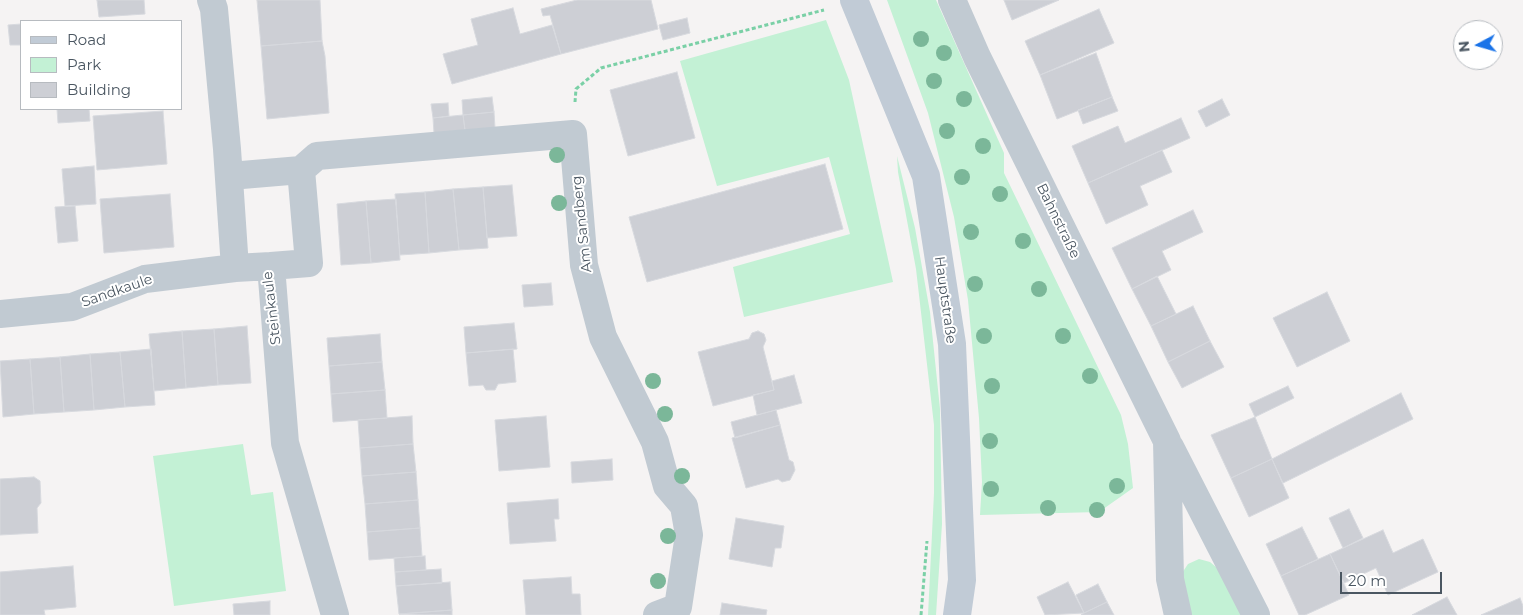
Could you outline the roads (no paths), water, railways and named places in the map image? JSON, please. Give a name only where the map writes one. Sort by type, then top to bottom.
[{"type":"main road","name":"Hauptstraße","points":[[843,3],[926,176],[952,344],[962,580],[957,615]]},
{"type":"street","points":[[211,0],[214,8],[230,176],[235,268]]},
{"type":"street","name":"Bahnstraße","points":[[952,0],[981,66],[1167,441],[1256,615]]},
{"type":"street","name":"Am Sandberg","points":[[301,170],[317,156],[573,134],[584,265],[603,337],[655,442],[667,486],[684,506],[689,534],[678,607],[657,615]]},
{"type":"street","points":[[230,176],[301,170],[309,263],[270,266]]},
{"type":"street","name":"Steinkaule","points":[[235,268],[270,266],[284,443],[335,615]]},
{"type":"street","name":"Sandkaule","points":[[0,314],[72,307],[145,279],[235,268]]},
{"type":"street","name":"Bahnstraße","points":[[1167,441],[1170,579],[1178,615]]}]
